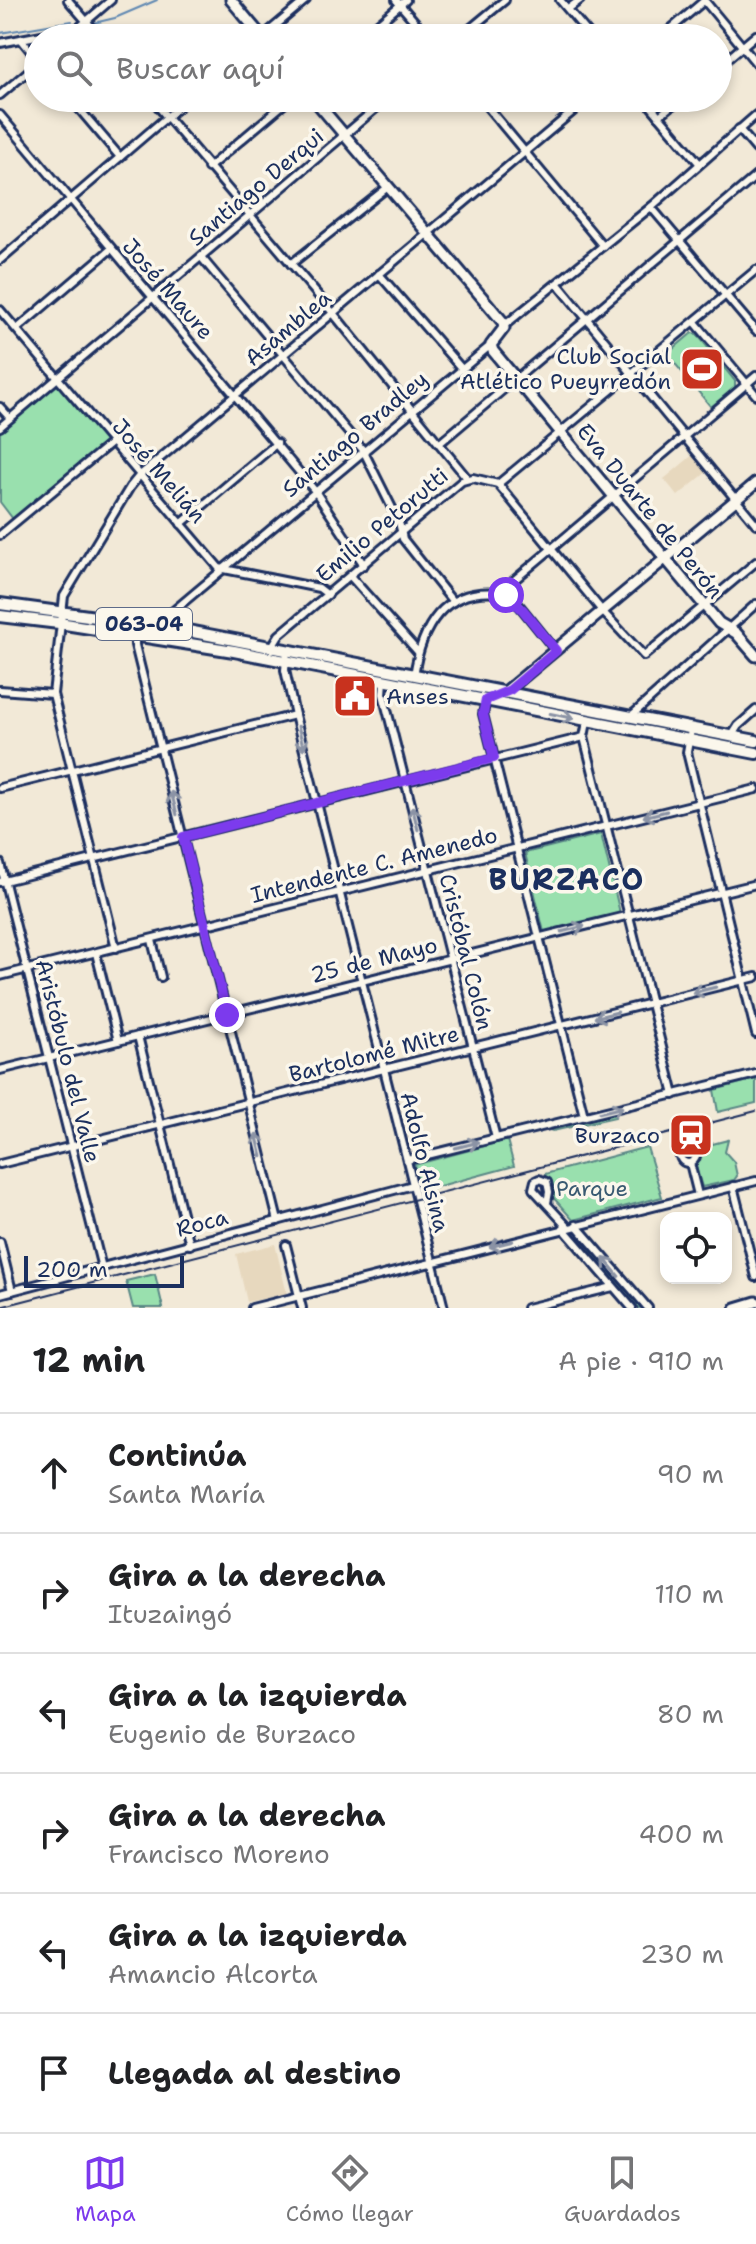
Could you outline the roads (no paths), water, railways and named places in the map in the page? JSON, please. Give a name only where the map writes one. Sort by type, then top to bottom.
[{"type":"main road","name":"063-04","points":[[0,604],[162,626],[286,656],[414,676],[587,722],[730,742],[756,741]]},
{"type":"main road","name":"063-04","points":[[0,616],[271,653]]},
{"type":"main road","name":"063-04","points":[[286,656],[384,681],[484,694],[505,693],[631,717],[689,735]]},
{"type":"main road","name":"063-04","points":[[730,742],[756,753]]},
{"type":"street","points":[[68,0],[89,24]]},
{"type":"street","points":[[83,24],[111,0]]},
{"type":"street","points":[[231,0],[251,24]]},
{"type":"street","points":[[278,24],[306,0]]},
{"type":"street","points":[[476,24],[505,0]]},
{"type":"street","points":[[560,0],[580,24]]},
{"type":"street","points":[[568,9],[580,0]]},
{"type":"street","points":[[676,24],[704,0],[723,24]]},
{"type":"street","points":[[376,24],[400,2],[418,24]]},
{"type":"street","points":[[732,35],[756,63]]},
{"type":"street","points":[[732,55],[756,35]]},
{"type":"street","points":[[0,43],[24,38]]},
{"type":"street","points":[[21,39],[24,43]]},
{"type":"street","points":[[0,95],[24,74]]},
{"type":"street","points":[[82,112],[120,157]]},
{"type":"street","points":[[162,112],[333,313],[467,478]]},
{"type":"street","points":[[0,260],[172,112]]},
{"type":"street","points":[[208,168],[274,112]]},
{"type":"street","points":[[325,112],[505,325]]},
{"type":"street","name":"Santiago Derqui","points":[[0,427],[372,112]]},
{"type":"street","points":[[492,112],[603,246]]},
{"type":"street","name":"Asamblea","points":[[116,948],[53,694],[64,596],[139,476],[572,112]]},
{"type":"street","points":[[656,112],[699,163]]},
{"type":"street","points":[[659,116],[664,112]]},
{"type":"street","name":"José Maure","points":[[0,115],[277,443],[315,491],[364,565]]},
{"type":"street","name":"Santiago Bradley","points":[[162,626],[166,617],[222,569],[491,345],[505,325],[651,207],[756,115]]},
{"type":"street","points":[[739,129],[756,149]]},
{"type":"street","points":[[440,443],[756,176]]},
{"type":"street","points":[[291,264],[388,187]]},
{"type":"street","points":[[651,207],[756,331]]},
{"type":"street","points":[[17,329],[111,249]]},
{"type":"street","points":[[201,257],[363,450],[399,522],[401,534],[453,602]]},
{"type":"street","points":[[756,270],[498,484],[603,612],[639,652],[647,655],[756,562]]},
{"type":"street","points":[[379,274],[461,368]]},
{"type":"street","points":[[558,284],[756,524]]},
{"type":"street","name":"José Melián","points":[[0,310],[139,476],[222,569]]},
{"type":"street","points":[[695,322],[756,395]]},
{"type":"street","name":"Eva Duarte de Perón","points":[[491,345],[705,607],[756,656]]},
{"type":"street","points":[[499,593],[756,376]]},
{"type":"street","points":[[0,407],[10,418]]},
{"type":"street","points":[[0,535],[111,443]]},
{"type":"street","points":[[181,524],[277,443]]},
{"type":"street","name":"Emilio Petorutti","points":[[271,653],[279,635],[467,478],[498,484]]},
{"type":"street","points":[[505,693],[756,483]]},
{"type":"street","points":[[222,569],[319,588],[328,595]]},
{"type":"street","points":[[351,577],[418,652]]},
{"type":"street","points":[[414,676],[418,652],[431,623],[453,602],[474,592],[499,593],[512,599],[556,651]]},
{"type":"street","points":[[631,717],[756,604]]},
{"type":"street","points":[[135,634],[160,748],[278,1221]]},
{"type":"street","name":"Adolfo Alsina","points":[[286,656],[295,715],[444,1308]]},
{"type":"street","name":"Cristóbal Colón","points":[[384,681],[383,694],[496,1138]]},
{"type":"street","points":[[0,690],[53,694]]},
{"type":"street","points":[[484,694],[483,714],[584,1116]]},
{"type":"street","points":[[730,742],[738,726],[756,710]]},
{"type":"street","points":[[0,788],[295,715]]},
{"type":"street","points":[[587,722],[584,737],[674,1095]]},
{"type":"street","points":[[689,735],[687,752],[698,803],[756,1034]]},
{"type":"street","points":[[2,882],[584,737]]},
{"type":"street","name":"Intendente C. Amenedo","points":[[0,976],[756,789]]},
{"type":"street","name":"Aristóbulo del Valle","points":[[0,863],[2,882],[102,1268]]},
{"type":"street","name":"25 de Mayo","points":[[0,1070],[756,884]]},
{"type":"street","points":[[152,940],[161,977]]},
{"type":"street","points":[[96,953],[118,1041]]},
{"type":"street","name":"Bartolomé Mitre","points":[[0,1164],[756,977]]},
{"type":"street","points":[[138,1036],[190,1245]]},
{"type":"street","points":[[407,1160],[756,1074]]},
{"type":"street","points":[[690,1163],[698,1195]]},
{"type":"street","points":[[252,1308],[755,1181]]},
{"type":"street","name":"Roca","points":[[0,1294],[413,1185]]},
{"type":"street","points":[[733,1186],[756,1277]]},
{"type":"street","points":[[547,1203],[632,1308]]},
{"type":"street","points":[[576,1225],[648,1308]]},
{"type":"street","points":[[0,1242],[12,1291]]},
{"type":"street","points":[[286,1245],[302,1308]]},
{"type":"street","points":[[527,1308],[613,1286]]},
{"type":"street","points":[[736,1308],[756,1302]]},
{"type":"waterway","points":[[94,23],[115,18],[157,0]]},
{"type":"waterway","points":[[54,24],[72,21]]},
{"type":"waterway","points":[[0,33],[24,29]]},
{"type":"railway","points":[[0,1307],[756,1111]]},
{"type":"place","name":"Club Social Atlético Pueyrredón","points":[[702,369]]},
{"type":"place","name":"Anses","points":[[355,696]]},
{"type":"place","name":"Burzaco","points":[[691,1135]]},
{"type":"district","name":"BURZACO","points":[[567,879]]},
{"type":"park label","name":"Parque","points":[[592,1188]]}]
